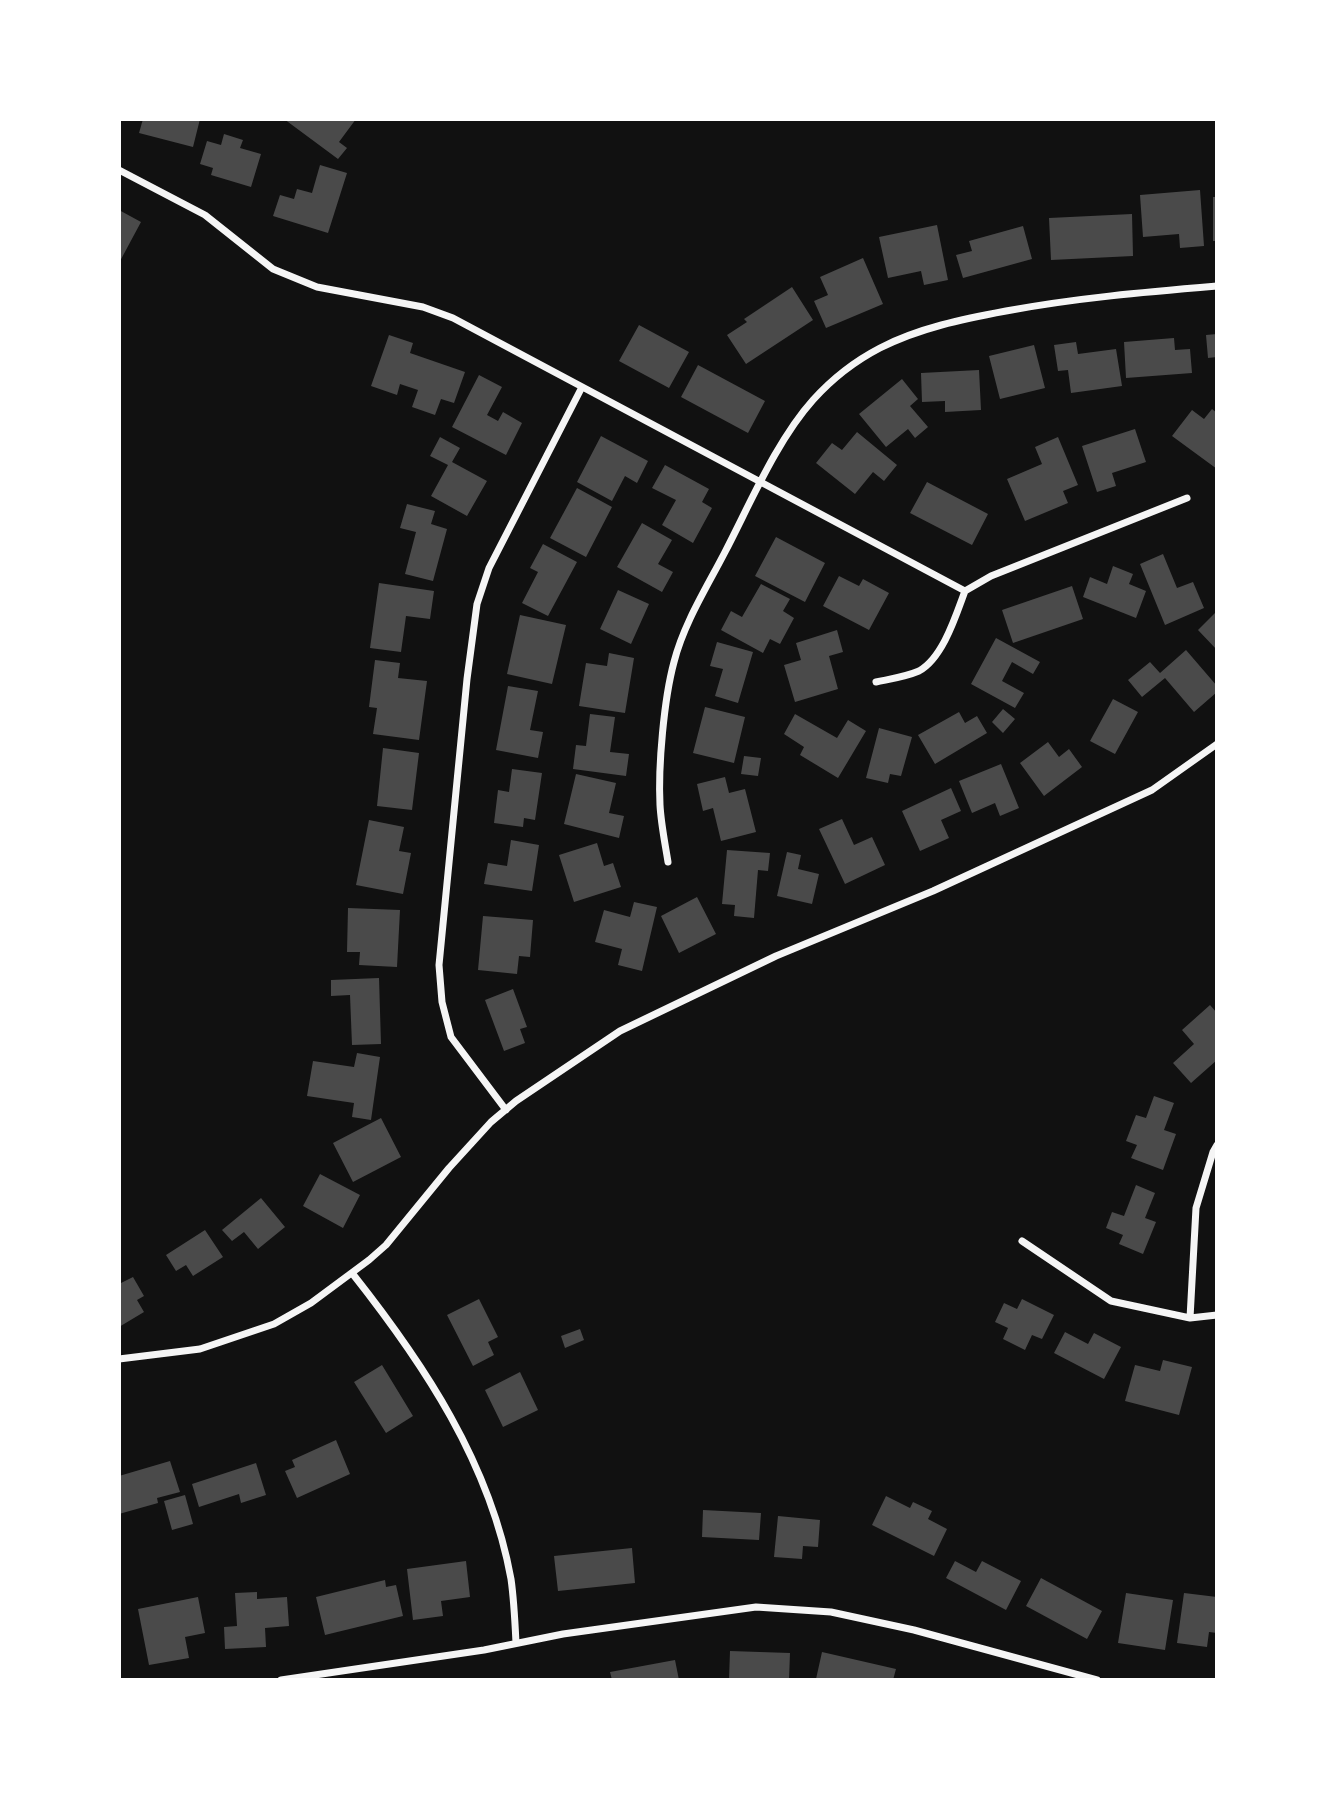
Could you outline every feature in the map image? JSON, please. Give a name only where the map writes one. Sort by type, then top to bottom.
[{"type":"street","points":[[119,170],[205,215],[273,269],[317,287],[423,307],[453,318],[965,591]]},
{"type":"street","points":[[668,862],[660,804],[663,745],[674,662],[687,626],[761,483],[797,420],[813,401],[853,365],[901,338],[984,315],[1036,306],[1086,298],[1217,286]]},
{"type":"street","points":[[506,1110],[451,1037],[442,1002],[439,965],[467,679],[477,604],[489,568],[582,387]]},
{"type":"street","points":[[876,682],[907,676],[921,670],[933,659],[952,625],[965,591],[990,576],[1187,498]]},
{"type":"street","points":[[119,1359],[200,1349],[274,1324],[311,1303],[369,1260],[399,1231],[449,1168],[491,1122],[620,1031],[776,956],[933,891],[1152,790],[1217,744]]},
{"type":"street","points":[[1190,1318],[1196,1208],[1217,1145]]},
{"type":"street","points":[[1022,1241],[1111,1301],[1190,1318],[1217,1315]]},
{"type":"street","points":[[352,1273],[406,1343],[439,1392],[480,1477],[503,1544],[511,1580],[516,1643]]},
{"type":"street","points":[[281,1680],[756,1607],[831,1612],[914,1630],[1097,1680]]},
{"type":"building","points":[[143,119],[200,119],[193,147],[139,133]]},
{"type":"building","points":[[284,119],[356,119],[339,142],[347,148],[338,159]]},
{"type":"building","points":[[224,134],[243,140],[240,148],[261,154],[251,187],[211,175],[213,168],[200,164],[207,141],[221,145]]},
{"type":"building","points":[[320,165],[347,173],[328,233],[273,216],[280,195],[294,199],[297,189],[312,193]]},
{"type":"building","points":[[1200,190],[1204,246],[1180,248],[1179,234],[1143,237],[1140,195]]},
{"type":"building","points":[[1213,197],[1217,197],[1217,241],[1213,241]]},
{"type":"building","points":[[119,210],[141,222],[119,263]]},
{"type":"building","points":[[1132,214],[1133,256],[1051,260],[1049,218]]},
{"type":"building","points":[[937,225],[948,280],[924,285],[921,271],[888,278],[879,237]]},
{"type":"building","points":[[1023,226],[1032,259],[963,278],[956,255],[972,251],[969,241]]},
{"type":"building","points":[[863,258],[883,304],[826,328],[814,301],[828,295],[820,277]]},
{"type":"building","points":[[792,287],[813,320],[746,364],[727,335],[747,322],[744,319]]},
{"type":"building","points":[[639,325],[689,352],[669,388],[619,361]]},
{"type":"building","points":[[1217,334],[1217,357],[1208,358],[1206,335]]},
{"type":"building","points":[[389,335],[413,343],[410,353],[465,372],[454,403],[441,399],[435,415],[412,407],[418,390],[400,384],[397,395],[371,386]]},
{"type":"building","points":[[1174,338],[1175,350],[1190,349],[1192,373],[1126,378],[1124,342]]},
{"type":"building","points":[[1076,342],[1078,354],[1116,349],[1122,386],[1071,393],[1068,370],[1058,371],[1054,345]]},
{"type":"building","points":[[1034,345],[1045,388],[1000,399],[989,356]]},
{"type":"building","points":[[698,365],[765,401],[748,433],[681,397]]},
{"type":"building","points":[[979,370],[981,410],[945,412],[945,401],[922,402],[921,373]]},
{"type":"building","points":[[479,375],[502,387],[487,415],[498,421],[503,412],[522,423],[506,455],[452,427]]},
{"type":"building","points":[[902,379],[918,399],[910,406],[928,427],[915,438],[908,429],[886,447],[859,414]]},
{"type":"building","points":[[1212,409],[1217,413],[1217,469],[1172,436],[1192,410],[1204,419]]},
{"type":"building","points":[[1135,429],[1146,462],[1112,473],[1116,486],[1097,492],[1082,446]]},
{"type":"building","points":[[857,432],[897,465],[884,481],[873,472],[855,494],[816,463],[832,443],[842,450]]},
{"type":"building","points":[[601,436],[648,461],[637,483],[625,476],[612,501],[577,482]]},
{"type":"building","points":[[440,437],[460,448],[452,462],[487,481],[467,516],[431,496],[448,465],[430,456]]},
{"type":"building","points":[[1058,437],[1078,485],[1063,491],[1068,503],[1025,521],[1007,479],[1042,464],[1035,447]]},
{"type":"building","points":[[665,465],[709,489],[702,502],[712,508],[693,543],[662,525],[676,500],[652,488]]},
{"type":"building","points":[[927,482],[988,514],[972,545],[910,513]]},
{"type":"building","points":[[577,488],[612,507],[586,557],[550,538]]},
{"type":"building","points":[[407,504],[435,511],[431,524],[447,529],[433,581],[405,574],[416,532],[400,528]]},
{"type":"building","points":[[642,523],[672,540],[658,564],[673,572],[662,592],[617,567]]},
{"type":"building","points":[[776,537],[825,563],[805,602],[755,576]]},
{"type":"building","points":[[543,544],[577,562],[548,616],[522,603],[538,572],[530,568]]},
{"type":"building","points":[[1163,554],[1177,588],[1193,582],[1204,608],[1165,625],[1140,564]]},
{"type":"building","points":[[1113,566],[1133,574],[1129,584],[1146,591],[1136,618],[1083,597],[1090,577],[1107,584]]},
{"type":"building","points":[[839,576],[859,586],[863,579],[889,593],[869,630],[823,606]]},
{"type":"building","points":[[379,583],[434,591],[430,619],[406,616],[401,652],[370,648]]},
{"type":"building","points":[[761,584],[790,599],[783,611],[794,618],[780,644],[770,639],[763,653],[721,630],[731,611],[742,617]]},
{"type":"building","points":[[1072,586],[1083,619],[1013,643],[1002,610]]},
{"type":"building","points":[[618,590],[649,604],[631,644],[600,629]]},
{"type":"building","points":[[1217,611],[1217,650],[1198,630]]},
{"type":"building","points":[[520,615],[566,625],[552,684],[507,674]]},
{"type":"building","points":[[837,630],[843,652],[829,656],[838,689],[795,702],[784,665],[801,660],[796,643]]},
{"type":"building","points":[[996,638],[1040,662],[1033,674],[1012,662],[1002,681],[1024,693],[1015,708],[971,684]]},
{"type":"building","points":[[717,642],[753,652],[738,703],[715,696],[723,669],[710,666]]},
{"type":"building","points":[[1186,650],[1217,686],[1217,692],[1194,712],[1165,678],[1142,697],[1128,680],[1150,662],[1160,673]]},
{"type":"building","points":[[609,653],[634,658],[625,713],[579,706],[586,663],[607,666]]},
{"type":"building","points":[[375,660],[400,663],[398,678],[427,681],[419,740],[373,734],[377,708],[369,707]]},
{"type":"building","points":[[508,686],[538,691],[530,730],[543,732],[538,758],[496,750]]},
{"type":"building","points":[[1113,699],[1138,712],[1115,754],[1090,741]]},
{"type":"building","points":[[705,707],[745,717],[734,763],[693,753]]},
{"type":"building","points":[[1003,709],[1015,719],[1003,733],[992,722]]},
{"type":"building","points":[[959,712],[965,723],[977,716],[987,733],[935,764],[918,735]]},
{"type":"building","points":[[590,714],[615,717],[610,752],[629,754],[626,776],[573,769],[576,745],[586,746]]},
{"type":"building","points":[[795,714],[837,738],[848,720],[866,731],[838,778],[800,755],[804,747],[784,734]]},
{"type":"building","points":[[879,728],[912,737],[901,776],[890,774],[888,783],[866,778]]},
{"type":"building","points":[[1048,742],[1059,757],[1069,749],[1082,767],[1044,796],[1020,763]]},
{"type":"building","points":[[383,748],[419,753],[412,810],[377,806]]},
{"type":"building","points":[[744,756],[761,758],[758,776],[741,774]]},
{"type":"building","points":[[1001,764],[1019,808],[1000,816],[995,803],[972,813],[959,781]]},
{"type":"building","points":[[512,769],[542,773],[535,820],[524,818],[523,827],[494,823],[498,790],[509,792]]},
{"type":"building","points":[[576,774],[616,783],[609,813],[624,816],[619,838],[564,824]]},
{"type":"building","points":[[725,777],[729,793],[745,789],[756,832],[721,841],[713,808],[703,811],[697,784]]},
{"type":"building","points":[[951,788],[961,811],[941,820],[949,838],[920,851],[902,811]]},
{"type":"building","points":[[842,819],[854,845],[872,837],[885,865],[845,884],[819,829]]},
{"type":"building","points":[[369,820],[404,827],[399,851],[411,853],[403,894],[356,885]]},
{"type":"building","points":[[511,840],[539,845],[532,891],[484,884],[488,863],[507,866]]},
{"type":"building","points":[[597,843],[604,866],[613,863],[621,887],[574,902],[559,855]]},
{"type":"building","points":[[727,850],[770,853],[768,871],[758,870],[754,918],[734,916],[735,905],[722,904]]},
{"type":"building","points":[[787,852],[801,855],[798,869],[819,874],[812,904],[777,896]]},
{"type":"building","points":[[697,897],[716,934],[679,953],[661,916]]},
{"type":"building","points":[[634,902],[657,907],[642,971],[618,965],[622,949],[595,942],[604,910],[630,917]]},
{"type":"building","points":[[348,908],[400,910],[397,967],[359,965],[360,952],[347,952]]},
{"type":"building","points":[[483,916],[533,920],[530,957],[519,956],[517,974],[478,970]]},
{"type":"building","points":[[379,978],[381,1044],[352,1045],[350,995],[331,996],[331,980]]},
{"type":"building","points":[[513,989],[527,1027],[520,1029],[525,1043],[504,1051],[485,1000]]},
{"type":"building","points":[[1210,1005],[1217,1013],[1217,1060],[1191,1083],[1173,1063],[1194,1044],[1182,1030]]},
{"type":"building","points":[[357,1053],[380,1057],[371,1120],[352,1117],[354,1103],[307,1096],[313,1061],[354,1067]]},
{"type":"building","points":[[1154,1096],[1174,1103],[1164,1130],[1176,1134],[1163,1170],[1131,1158],[1137,1145],[1126,1141],[1136,1115],[1146,1118]]},
{"type":"building","points":[[381,1118],[401,1157],[353,1182],[333,1143]]},
{"type":"building","points":[[320,1174],[360,1195],[343,1228],[303,1206]]},
{"type":"building","points":[[1136,1185],[1155,1193],[1145,1218],[1156,1222],[1143,1254],[1119,1244],[1123,1235],[1106,1228],[1112,1212],[1124,1216]]},
{"type":"building","points":[[261,1198],[285,1227],[258,1249],[244,1232],[232,1241],[222,1230]]},
{"type":"building","points":[[205,1230],[223,1257],[193,1276],[186,1265],[176,1271],[166,1255]]},
{"type":"building","points":[[133,1277],[144,1296],[137,1300],[144,1312],[119,1327],[119,1284]]},
{"type":"building","points":[[479,1299],[498,1337],[488,1342],[494,1355],[473,1366],[447,1315]]},
{"type":"building","points":[[1022,1299],[1054,1315],[1042,1339],[1032,1335],[1025,1350],[1003,1339],[1008,1328],[995,1322],[1004,1303],[1017,1309]]},
{"type":"building","points":[[580,1329],[584,1340],[565,1348],[561,1336]]},
{"type":"building","points":[[1065,1332],[1088,1344],[1094,1333],[1121,1347],[1104,1379],[1054,1353]]},
{"type":"building","points":[[1163,1360],[1192,1367],[1179,1415],[1125,1401],[1135,1365],[1160,1371]]},
{"type":"building","points":[[382,1365],[413,1416],[386,1433],[354,1382]]},
{"type":"building","points":[[520,1372],[538,1410],[503,1427],[485,1390]]},
{"type":"building","points":[[336,1440],[350,1474],[297,1498],[285,1471],[295,1467],[292,1460]]},
{"type":"building","points":[[170,1461],[180,1492],[157,1498],[158,1503],[119,1514],[119,1476]]},
{"type":"building","points":[[256,1463],[266,1495],[241,1503],[239,1494],[199,1507],[192,1484]]},
{"type":"building","points":[[185,1495],[193,1524],[172,1530],[164,1501]]},
{"type":"building","points":[[886,1496],[910,1508],[913,1502],[932,1511],[928,1519],[947,1529],[934,1556],[872,1525]]},
{"type":"building","points":[[703,1510],[761,1513],[759,1540],[702,1537]]},
{"type":"building","points":[[778,1516],[820,1520],[818,1547],[803,1546],[802,1559],[774,1557]]},
{"type":"building","points":[[632,1548],[635,1583],[558,1591],[554,1556]]},
{"type":"building","points":[[466,1561],[470,1597],[441,1601],[443,1616],[413,1620],[407,1569]]},
{"type":"building","points":[[955,1561],[976,1572],[982,1561],[1021,1581],[1006,1610],[946,1578]]},
{"type":"building","points":[[1041,1578],[1102,1611],[1087,1639],[1026,1606]]},
{"type":"building","points":[[385,1580],[386,1587],[396,1585],[403,1616],[325,1635],[316,1597]]},
{"type":"building","points":[[257,1592],[257,1599],[287,1597],[289,1626],[265,1628],[266,1647],[225,1649],[224,1627],[237,1626],[235,1593]]},
{"type":"building","points":[[1126,1593],[1173,1600],[1165,1650],[1118,1643]]},
{"type":"building","points":[[1184,1593],[1217,1597],[1217,1633],[1209,1632],[1207,1647],[1177,1643]]},
{"type":"building","points":[[198,1597],[205,1633],[185,1637],[189,1658],[149,1665],[138,1609]]},
{"type":"building","points":[[730,1651],[790,1653],[789,1680],[729,1680]]},
{"type":"building","points":[[822,1652],[896,1669],[893,1680],[816,1679]]},
{"type":"building","points":[[675,1660],[679,1680],[612,1680],[610,1672]]}]
